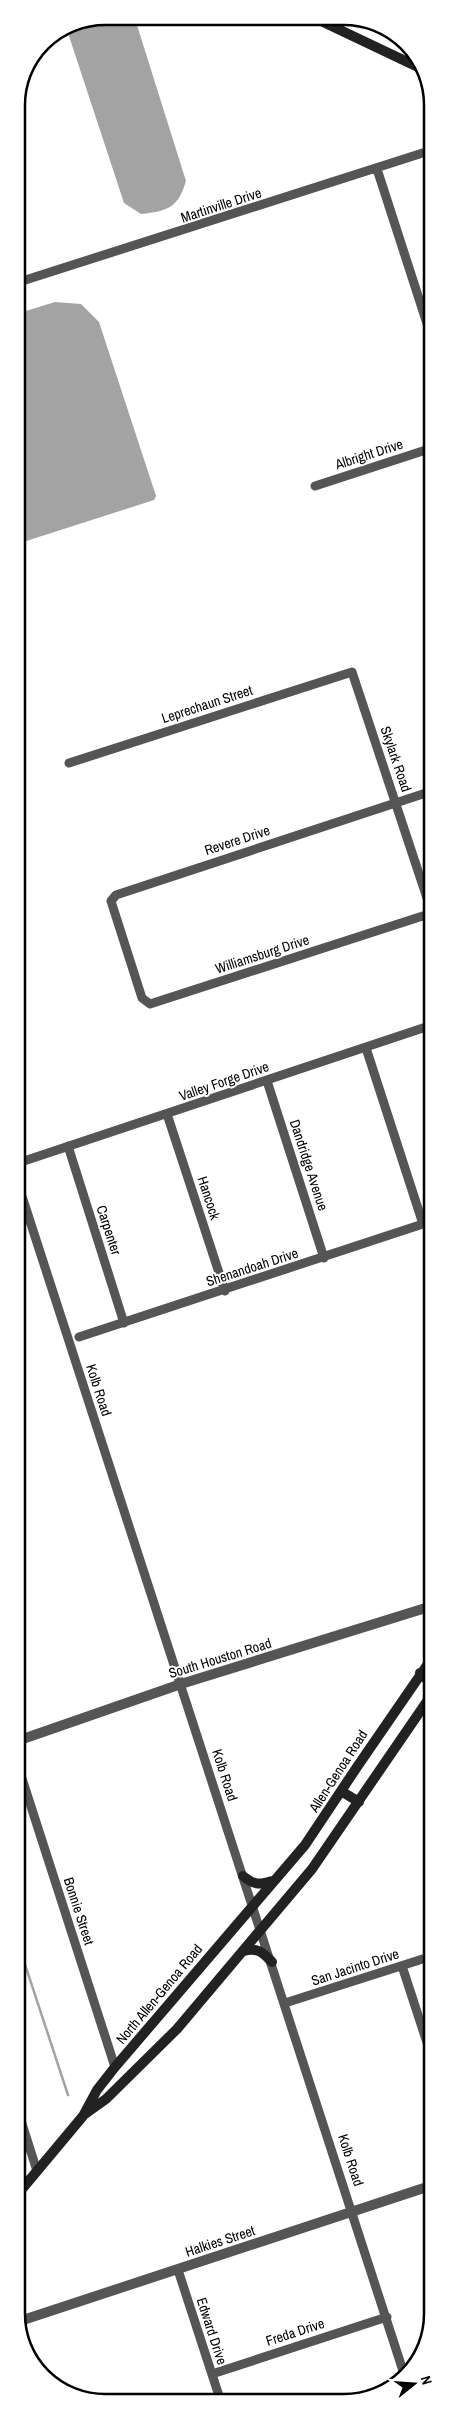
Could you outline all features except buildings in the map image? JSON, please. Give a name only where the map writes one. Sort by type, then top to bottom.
[{"type":"main road","points":[[330,25],[413,65]]},
{"type":"main road","name":"Allen-Genoa Road","points":[[261,1895],[305,1845],[424,1668]]},
{"type":"main road","points":[[420,1673],[424,1677]]},
{"type":"main road","points":[[341,1790],[360,1802],[424,1706]]},
{"type":"main road","name":"North Allen-Genoa Road","points":[[83,2116],[106,2099],[177,2029],[312,1869],[360,1802]]},
{"type":"main road","points":[[244,1876],[252,1883],[260,1885],[273,1881]]},
{"type":"main road","name":"North Allen-Genoa Road","points":[[25,2185],[83,2116],[97,2090],[115,2067],[261,1895]]},
{"type":"main road","points":[[244,1951],[253,1948],[262,1951],[272,1962]]},
{"type":"street","name":"Martinville Drive","points":[[25,280],[424,153]]},
{"type":"street","points":[[377,169],[424,314]]},
{"type":"street","name":"Albright Drive","points":[[315,486],[424,451]]},
{"type":"street","name":"Leprechaun Street","points":[[69,763],[352,672]]},
{"type":"street","name":"Skylark Road","points":[[352,672],[424,889]]},
{"type":"street","name":"Revere Drive","points":[[128,958],[110,901],[116,895],[424,794]]},
{"type":"street","name":"Williamsburg Drive","points":[[128,958],[142,998],[150,1004],[424,916]]},
{"type":"street","name":"Valley Forge Drive","points":[[25,1161],[424,1028]]},
{"type":"street","points":[[366,1048],[424,1212]]},
{"type":"street","name":"Dandridge Avenue","points":[[267,1081],[324,1258]]},
{"type":"street","name":"Hancock","points":[[167,1114],[225,1291]]},
{"type":"street","name":"Carpenter","points":[[68,1146],[124,1323]]},
{"type":"street","name":"Kolb Road","points":[[25,1206],[400,2359]]},
{"type":"street","name":"Shenandoah Drive","points":[[79,1337],[225,1291],[424,1224]]},
{"type":"street","name":"South Houston Road","points":[[25,1738],[181,1684],[424,1608]]},
{"type":"street","name":"Bonnie Street","points":[[25,1788],[115,2067]]},
{"type":"street","name":"San Jacinto Drive","points":[[285,2003],[424,1959]]},
{"type":"street","points":[[402,1966],[424,2036]]},
{"type":"street","points":[[25,2133],[37,2171]]},
{"type":"street","name":"Halkies Street","points":[[25,2319],[424,2188]]},
{"type":"street","name":"Edward Drive","points":[[178,2270],[218,2394]]},
{"type":"street","name":"Freda Drive","points":[[212,2374],[387,2317]]},
{"type":"shaded area","points":[[137,25],[186,181],[179,197],[171,207],[141,214],[124,203],[69,36],[66,35],[89,27]]},
{"type":"shaded area","points":[[55,302],[81,304],[99,322],[156,496],[154,500],[25,541],[25,311]]},
{"type":"waterway","points":[[25,1964],[68,2095]]}]
